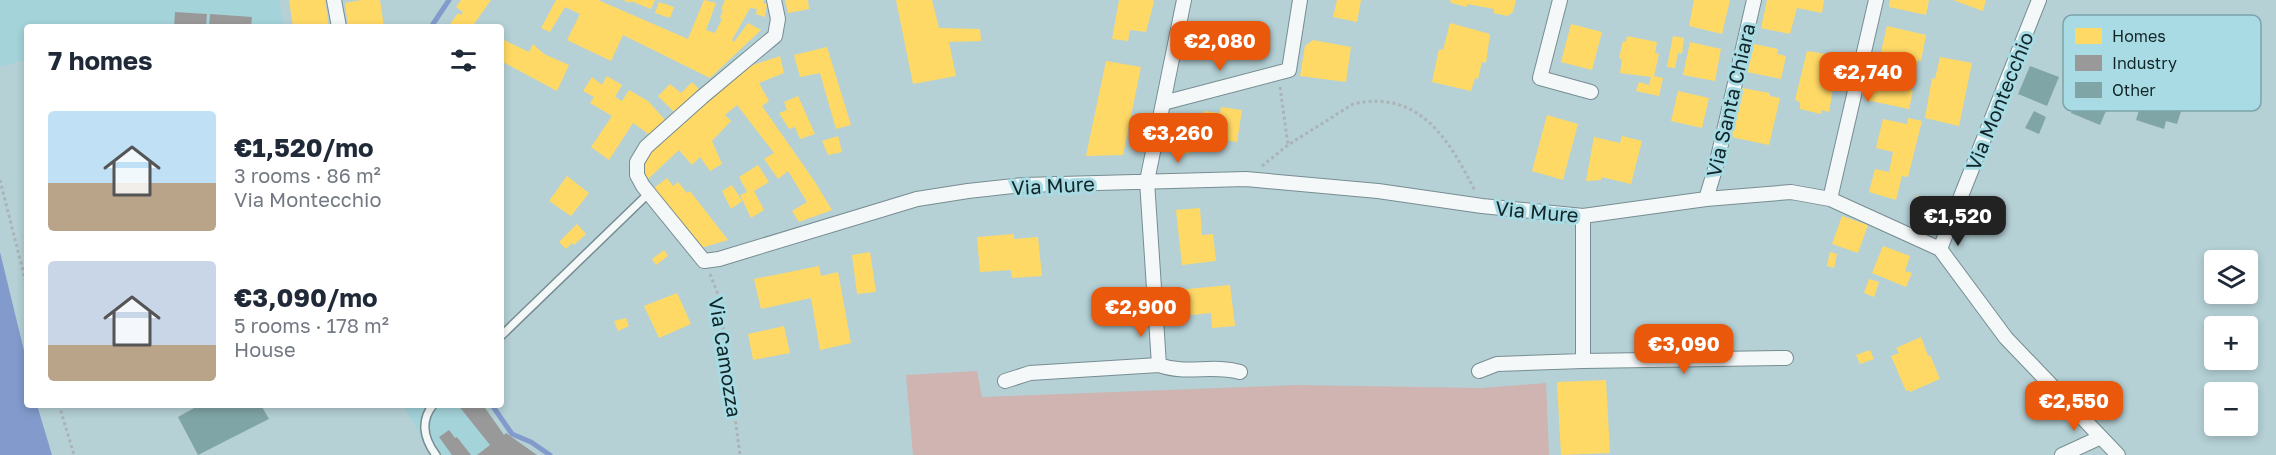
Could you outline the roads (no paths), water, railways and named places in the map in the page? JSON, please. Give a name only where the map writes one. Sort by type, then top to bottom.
[{"type":"street","points":[[334,0],[338,24]]},
{"type":"street","points":[[648,194],[637,175],[636,162],[646,147],[775,36],[778,19],[774,0]]},
{"type":"street","points":[[1159,365],[1147,181],[1184,0]]},
{"type":"street","points":[[1163,103],[1289,70],[1300,0]]},
{"type":"street","points":[[1560,0],[1540,78],[1591,92]]},
{"type":"street","name":"Via Santa Chiara","points":[[1706,199],[1716,166],[1754,0]]},
{"type":"street","points":[[1830,199],[1876,0]]},
{"type":"street","name":"Via Montecchio","points":[[1940,249],[2039,0]]},
{"type":"street","name":"Via Mure","points":[[648,194],[704,261],[719,259],[917,199],[1023,185],[1246,179],[1377,191],[1482,206],[1583,216],[1706,199],[1791,192],[1830,199],[1940,249]]},
{"type":"street","points":[[1583,216],[1583,361]]},
{"type":"street","points":[[1940,249],[2006,338],[2118,455]]},
{"type":"street","points":[[1479,371],[1497,364],[1786,358]]},
{"type":"street","points":[[1005,381],[1030,373],[1159,365],[1174,371],[1224,368],[1240,372]]},
{"type":"street","points":[[2062,455],[2100,438]]},
{"type":"lane","points":[[504,333],[648,194]]},
{"type":"lane","points":[[430,408],[425,414],[424,435],[436,455]]},
{"type":"water","points":[[0,252],[24,351],[24,408],[38,408],[52,455],[0,455]]},
{"type":"waterway","points":[[433,24],[449,0]]},
{"type":"waterway","points":[[494,408],[512,434],[531,442],[550,455]]}]
